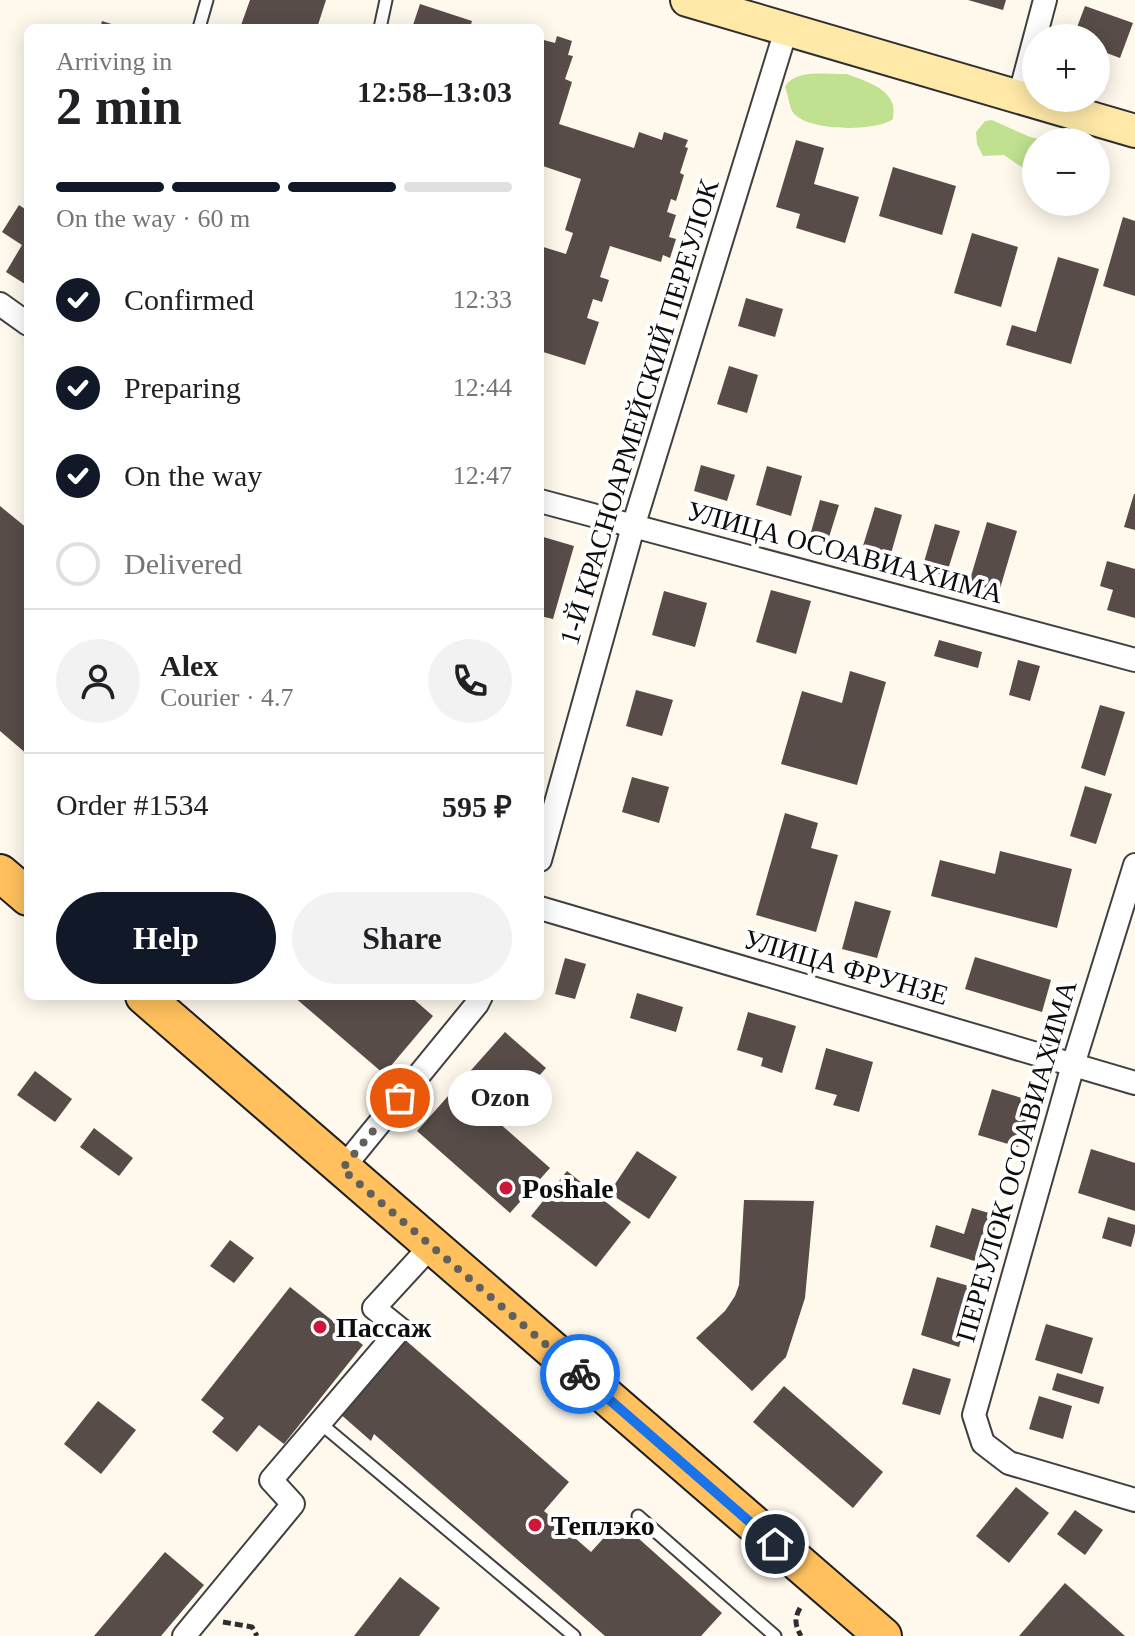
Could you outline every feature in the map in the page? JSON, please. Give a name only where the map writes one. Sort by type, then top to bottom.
[{"type":"main road","points":[[687,0],[1135,131]]},
{"type":"main road","points":[[0,873],[24,894]]},
{"type":"main road","points":[[149,1000],[878,1634]]},
{"type":"street","points":[[1019,98],[1045,0]]},
{"type":"street","name":"1-Й КРАСНОАРМЕЙСКИЙ ПЕРЕУЛОК","points":[[544,846],[633,527],[786,30]]},
{"type":"street","points":[[0,304],[24,321]]},
{"type":"street","name":"УЛИЦА ОСОАВИАХИМА","points":[[544,502],[1135,660]]},
{"type":"street","name":"ПЕРЕУЛОК ОСОАВИАХИМА","points":[[1135,865],[1073,1065],[974,1415],[983,1443],[1009,1463],[1135,1500]]},
{"type":"street","name":"УЛИЦА ФРУНЗЕ","points":[[544,909],[1135,1083]]},
{"type":"street","points":[[342,1169],[479,1000]]},
{"type":"street","points":[[184,1636],[293,1504],[271,1480],[400,1329],[374,1308],[431,1246]]},
{"type":"lane","points":[[200,24],[207,0]]},
{"type":"lane","points":[[381,24],[386,0]]},
{"type":"lane","points":[[320,1423],[574,1636]]},
{"type":"lane","points":[[638,1516],[775,1636]]},
{"type":"path","points":[[800,1608],[794,1619],[801,1636]]},
{"type":"path","points":[[198,1619],[252,1627],[257,1636]]},
{"type":"green space","points":[[847,74],[886,93],[893,105],[893,119],[872,126],[841,128],[811,123],[792,111],[785,87],[790,81],[804,75]]},
{"type":"green space","points":[[992,120],[1022,133],[1022,167],[1004,155],[983,156],[976,132],[985,121]]},
{"type":"building","points":[[250,0],[326,0],[318,24],[241,24]]},
{"type":"building","points":[[968,0],[1006,0],[1003,10]]},
{"type":"building","points":[[420,4],[472,21],[471,24],[413,24]]},
{"type":"building","points":[[1085,6],[1133,23],[1120,58],[1110,54],[1110,24],[1078,24]]},
{"type":"building","points":[[557,36],[572,41],[568,55],[573,56],[565,79],[572,82],[559,124],[634,148],[639,132],[662,140],[664,132],[688,140],[680,173],[684,175],[676,201],[671,199],[667,212],[676,215],[669,237],[676,239],[670,258],[663,255],[661,262],[610,246],[600,277],[609,280],[602,302],[593,299],[587,318],[599,322],[585,365],[544,352],[544,247],[566,254],[573,233],[565,230],[581,179],[544,166],[544,40],[555,43]]},
{"type":"building","points":[[796,140],[824,148],[814,184],[859,197],[845,243],[796,228],[800,214],[776,207]]},
{"type":"building","points":[[893,167],[956,186],[942,235],[879,216]]},
{"type":"building","points":[[19,205],[24,208],[24,283],[6,272],[22,245],[2,232]]},
{"type":"building","points":[[1123,217],[1135,221],[1135,296],[1103,286]]},
{"type":"building","points":[[972,233],[1018,247],[1001,307],[954,293]]},
{"type":"building","points":[[1058,257],[1099,269],[1071,364],[1006,345],[1012,325],[1036,332]]},
{"type":"building","points":[[746,298],[783,309],[775,337],[738,326]]},
{"type":"building","points":[[729,366],[758,375],[747,413],[717,404]]},
{"type":"building","points":[[701,465],[735,475],[727,501],[694,491]]},
{"type":"building","points":[[767,466],[802,476],[791,516],[756,505]]},
{"type":"building","points":[[1135,494],[1135,530],[1124,527]]},
{"type":"building","points":[[820,500],[839,505],[829,537],[811,532]]},
{"type":"building","points":[[0,506],[24,526],[24,752],[0,731]]},
{"type":"building","points":[[875,507],[902,515],[890,557],[862,549]]},
{"type":"building","points":[[987,522],[1017,531],[999,592],[969,583]]},
{"type":"building","points":[[935,524],[960,531],[946,576],[922,569]]},
{"type":"building","points":[[544,537],[574,546],[553,619],[544,617]]},
{"type":"building","points":[[1107,561],[1135,569],[1135,618],[1107,610],[1113,590],[1100,586]]},
{"type":"building","points":[[771,590],[811,601],[796,654],[756,642]]},
{"type":"building","points":[[664,591],[707,603],[695,647],[652,635]]},
{"type":"building","points":[[939,640],[982,652],[978,668],[934,656]]},
{"type":"building","points":[[1018,660],[1040,666],[1030,701],[1009,695]]},
{"type":"building","points":[[850,671],[886,682],[857,785],[781,764],[802,691],[842,703]]},
{"type":"building","points":[[636,690],[673,700],[662,736],[626,726]]},
{"type":"building","points":[[1100,705],[1125,712],[1105,776],[1081,768]]},
{"type":"building","points":[[632,777],[669,787],[659,823],[622,812]]},
{"type":"building","points":[[1085,786],[1112,794],[1096,844],[1070,836]]},
{"type":"building","points":[[785,813],[818,823],[811,848],[838,855],[816,932],[756,915]]},
{"type":"building","points":[[1000,851],[1072,869],[1057,928],[931,896],[940,860],[995,874]]},
{"type":"building","points":[[855,901],[891,911],[877,958],[842,949]]},
{"type":"building","points":[[975,957],[1051,980],[1042,1012],[965,989]]},
{"type":"building","points":[[565,958],[586,964],[575,999],[555,994]]},
{"type":"building","points":[[637,993],[683,1007],[676,1032],[630,1018]]},
{"type":"building","points":[[298,1000],[415,1000],[433,1016],[384,1074]]},
{"type":"building","points":[[748,1012],[796,1026],[782,1073],[761,1066],[763,1058],[737,1050]]},
{"type":"building","points":[[505,1032],[546,1068],[498,1122],[550,1168],[510,1213],[417,1131]]},
{"type":"building","points":[[826,1048],[873,1062],[859,1112],[833,1105],[837,1095],[815,1089]]},
{"type":"building","points":[[35,1071],[72,1099],[55,1122],[17,1095]]},
{"type":"building","points":[[992,1089],[1032,1101],[1018,1147],[978,1135]]},
{"type":"building","points":[[94,1128],[133,1158],[119,1176],[80,1147]]},
{"type":"building","points":[[1091,1149],[1135,1163],[1135,1211],[1078,1193]]},
{"type":"building","points":[[637,1151],[677,1177],[649,1219],[609,1193]]},
{"type":"building","points":[[567,1171],[631,1222],[596,1267],[531,1216]]},
{"type":"building","points":[[744,1200],[814,1201],[805,1298],[786,1357],[752,1391],[696,1338],[725,1311],[739,1285]]},
{"type":"building","points":[[972,1208],[999,1216],[984,1264],[930,1247],[936,1225],[964,1234]]},
{"type":"building","points":[[1108,1217],[1135,1225],[1131,1247],[1102,1238]]},
{"type":"building","points":[[230,1240],[254,1258],[234,1283],[210,1266]]},
{"type":"building","points":[[937,1277],[976,1288],[959,1347],[921,1335]]},
{"type":"building","points":[[290,1287],[363,1345],[284,1444],[259,1425],[237,1452],[212,1432],[224,1418],[201,1400]]},
{"type":"building","points":[[1046,1324],[1093,1338],[1082,1374],[1035,1360]]},
{"type":"building","points":[[403,1338],[569,1482],[544,1511],[591,1552],[619,1521],[722,1613],[701,1636],[605,1636],[374,1434],[371,1441],[338,1412]]},
{"type":"building","points":[[913,1368],[951,1379],[940,1415],[902,1404]]},
{"type":"building","points":[[1057,1373],[1104,1387],[1099,1404],[1052,1390]]},
{"type":"building","points":[[784,1386],[883,1472],[853,1508],[753,1422]]},
{"type":"building","points":[[1039,1396],[1072,1406],[1063,1439],[1029,1429]]},
{"type":"building","points":[[98,1401],[136,1430],[101,1474],[64,1444]]},
{"type":"building","points":[[1016,1487],[1049,1513],[1009,1563],[976,1536]]},
{"type":"building","points":[[1075,1510],[1103,1530],[1085,1555],[1057,1534]]},
{"type":"building","points":[[165,1552],[204,1585],[161,1636],[94,1636]]},
{"type":"building","points":[[400,1577],[440,1608],[419,1636],[354,1636]]},
{"type":"building","points":[[1065,1583],[1125,1636],[1019,1636]]},
{"type":"way so far","points":[[400,1098],[342,1169],[580,1374]]},
{"type":"place","name":"Ozon","points":[[400,1098]]},
{"type":"place","name":"Poshale","points":[[506,1188]]},
{"type":"place","name":"Пассаж","points":[[320,1327]]},
{"type":"place","name":"Теплэко","points":[[535,1525]]},
{"type":"route","points":[[580,1374],[775,1544]]}]
